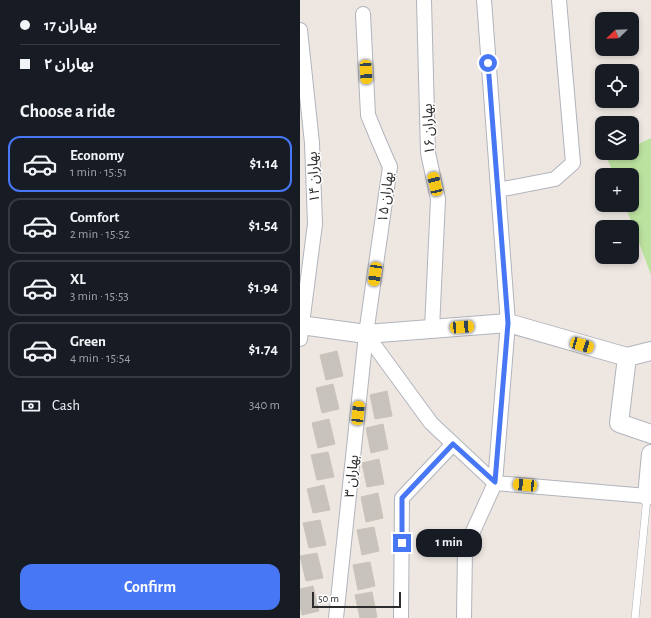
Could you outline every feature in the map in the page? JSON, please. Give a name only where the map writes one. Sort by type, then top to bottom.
[{"type":"street","name":"بهاران ۱۶","points":[[424,0],[428,153],[438,199],[432,329]]},
{"type":"street","points":[[464,618],[465,548],[495,482],[508,323],[484,0]]},
{"type":"street","points":[[498,190],[555,179],[573,163],[559,0]]},
{"type":"street","name":"بهاران ۱۵","points":[[363,14],[368,115],[390,167],[366,334]]},
{"type":"street","name":"بهاران ۱۴","points":[[300,30],[312,143],[315,224],[301,329]]},
{"type":"street","points":[[301,329],[366,334],[508,323],[627,357],[651,351]]},
{"type":"street","points":[[366,334],[431,423],[495,482],[647,496],[651,454]]},
{"type":"street","name":"بهاران ۳","points":[[336,618],[366,334]]},
{"type":"street","points":[[627,357],[620,423],[651,434]]},
{"type":"street","points":[[400,618],[402,498],[453,444]]},
{"type":"lane","points":[[635,618],[647,496]]},
{"type":"green space","points":[[651,138],[651,275],[639,243],[639,220],[631,220],[628,212],[639,212],[639,168],[611,168],[608,160],[639,160],[639,144]]},
{"type":"building","points":[[337,351],[343,376],[326,380],[320,355]]},
{"type":"building","points":[[333,384],[339,409],[322,413],[316,388]]},
{"type":"building","points":[[387,391],[392,416],[375,419],[370,395]]},
{"type":"building","points":[[329,419],[335,444],[318,448],[312,423]]},
{"type":"building","points":[[383,424],[388,449],[371,453],[366,428]]},
{"type":"building","points":[[328,452],[334,477],[317,480],[311,455]]},
{"type":"building","points":[[379,459],[384,484],[367,487],[362,463]]},
{"type":"building","points":[[324,485],[330,510],[313,513],[307,489]]},
{"type":"building","points":[[378,493],[383,518],[366,522],[361,497]]},
{"type":"building","points":[[320,520],[326,545],[309,548],[303,523]]},
{"type":"building","points":[[374,527],[379,551],[362,555],[357,530]]},
{"type":"building","points":[[317,553],[323,578],[306,581],[300,556]]},
{"type":"building","points":[[370,562],[375,586],[358,590],[353,565]]},
{"type":"building","points":[[313,586],[319,611],[302,615],[300,606],[300,589]]},
{"type":"building","points":[[372,592],[377,617],[360,618],[355,595]]},
{"type":"route","points":[[402,543],[402,498],[453,444],[495,482],[508,323],[488,63]]}]
